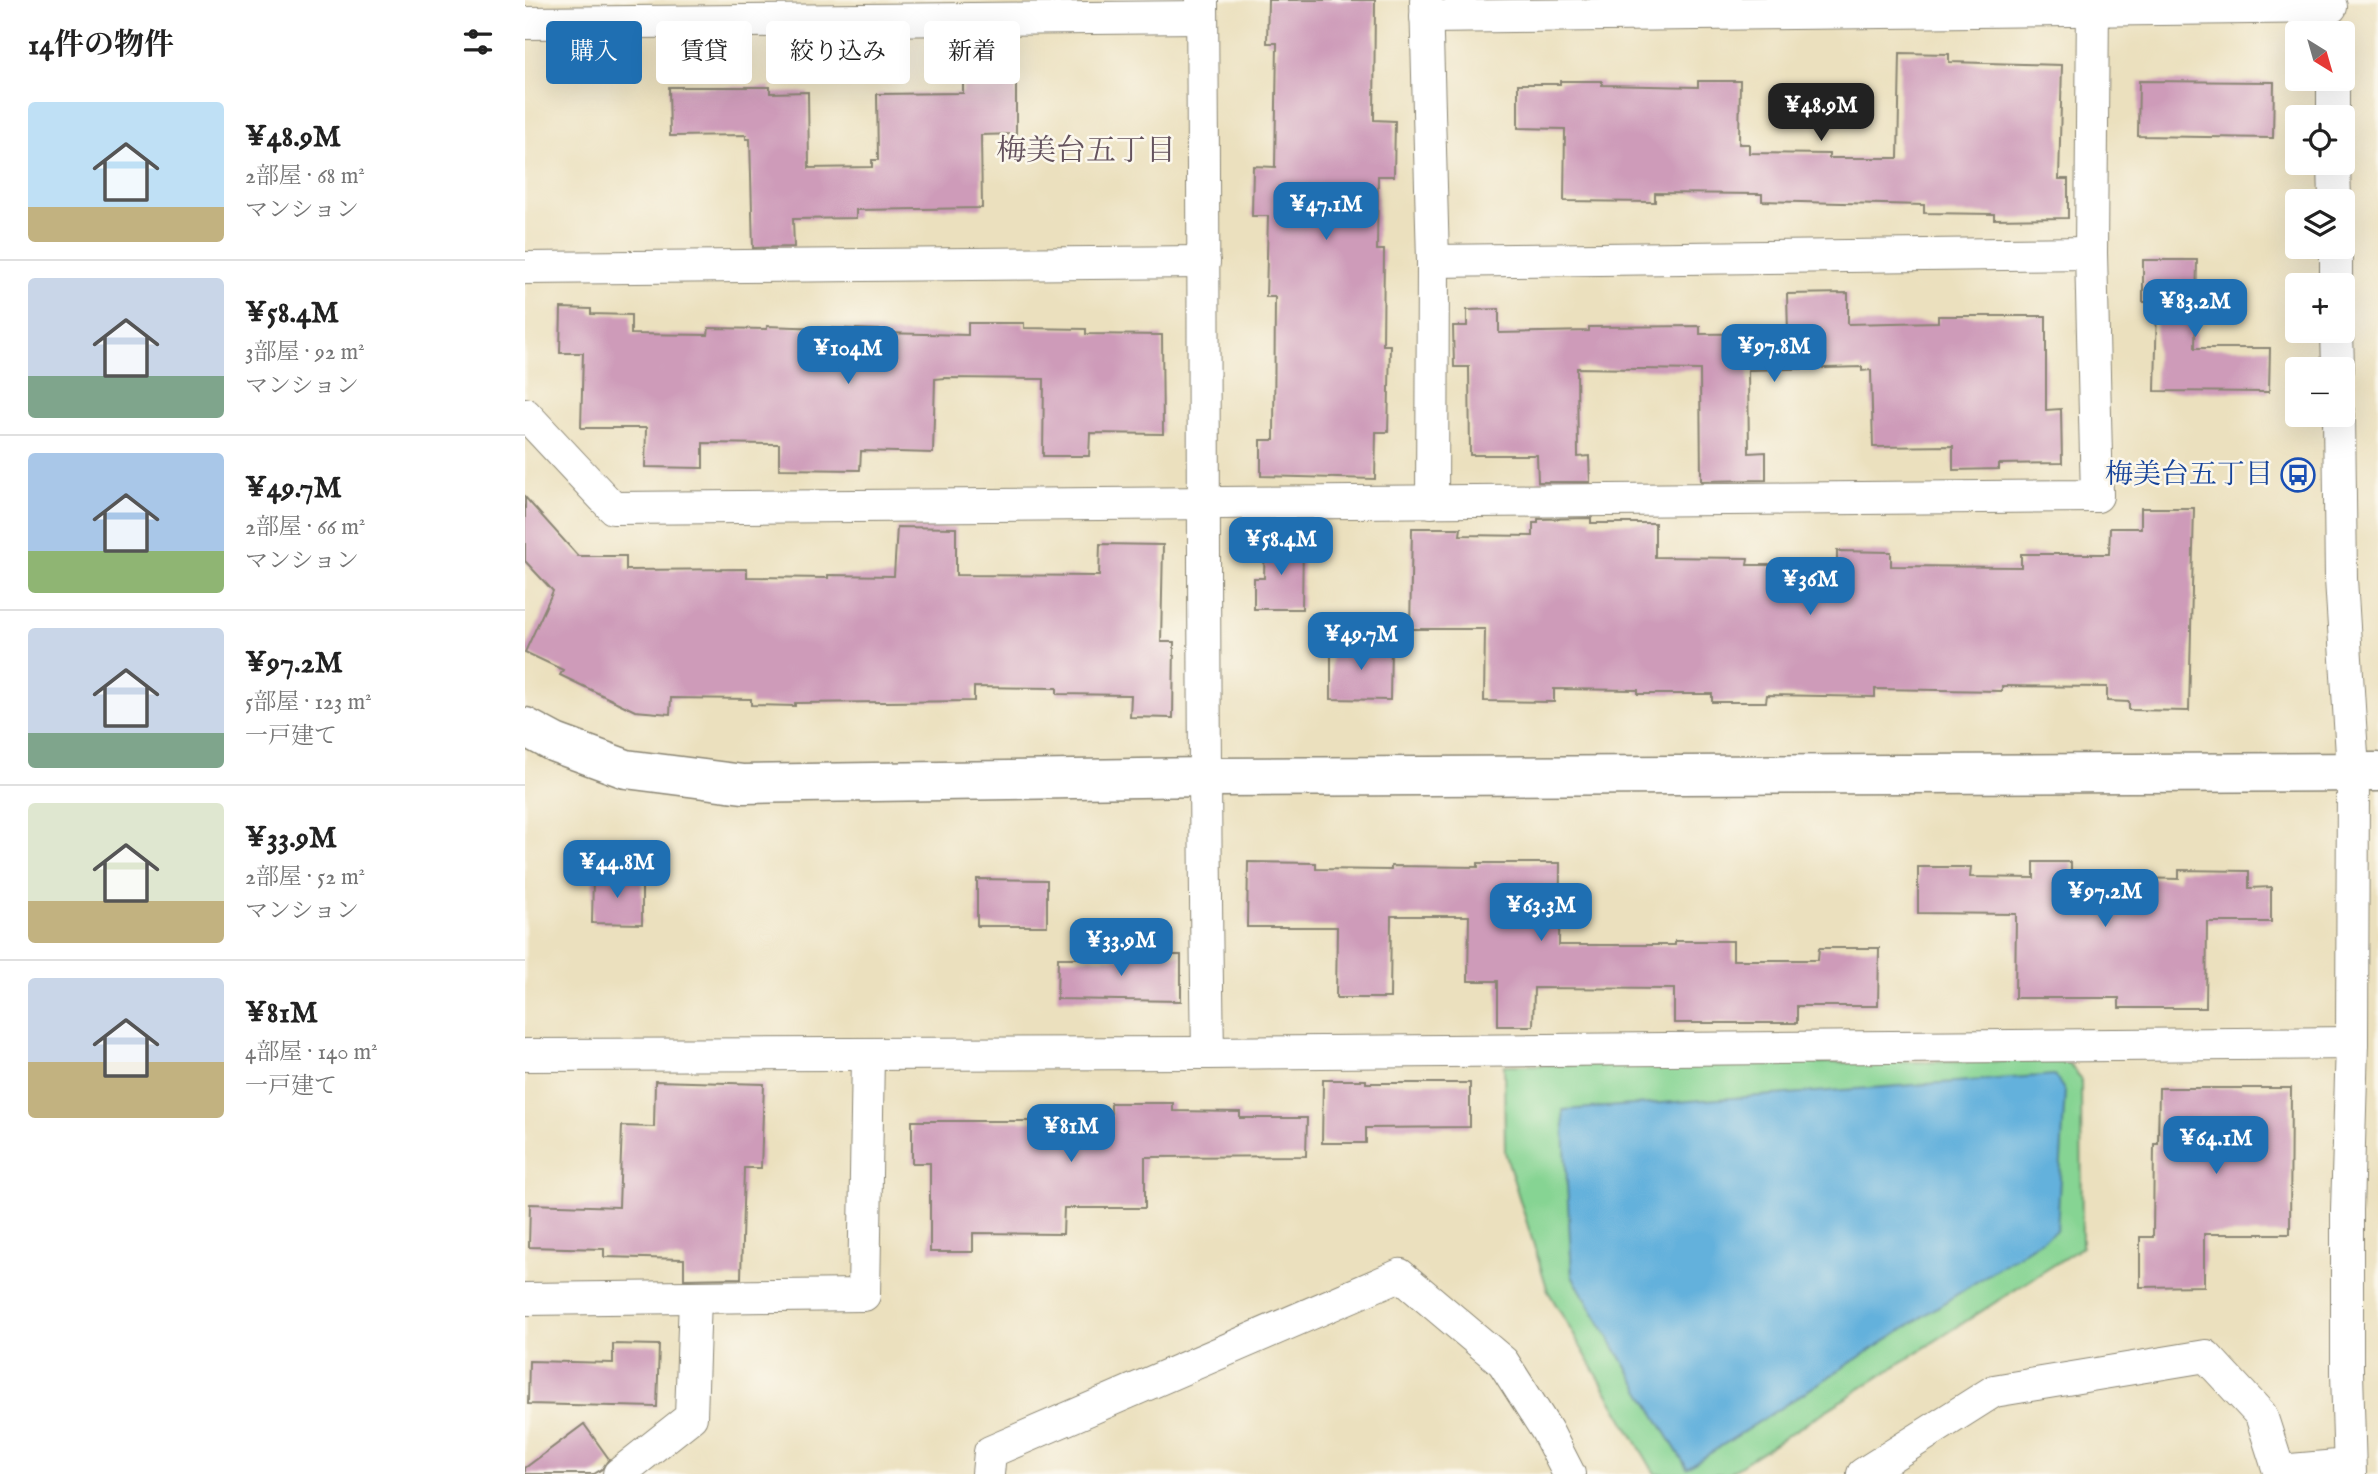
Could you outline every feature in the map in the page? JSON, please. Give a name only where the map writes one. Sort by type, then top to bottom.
[{"type":"street","points":[[525,414],[613,508],[2097,496],[2091,253],[2093,5]]},
{"type":"street","points":[[1433,502],[1433,261],[1426,8],[2093,5],[2331,13]]},
{"type":"street","points":[[525,23],[1202,9],[1204,811],[1208,1053]]},
{"type":"street","points":[[1433,261],[2091,253]]},
{"type":"street","points":[[525,268],[1204,262]]},
{"type":"street","points":[[1863,1474],[1994,1391],[2206,1356],[2261,1415],[2279,1471],[2349,1469],[2347,1210],[2352,1043],[2366,771],[2341,579],[2339,427]]},
{"type":"street","points":[[525,727],[555,743],[626,769],[743,784],[1205,777],[2366,771]]},
{"type":"street","points":[[525,1055],[1208,1053],[2352,1043]]},
{"type":"street","points":[[525,1299],[864,1295],[869,1054]]},
{"type":"street","points":[[988,1474],[990,1452],[1400,1275],[1503,1362],[1547,1430],[1569,1474]]},
{"type":"street","points":[[619,1474],[691,1417],[695,1297]]},
{"type":"green space","points":[[2066,1061],[2081,1078],[2082,1247],[1727,1474],[1655,1474],[1548,1291],[1505,1152],[1504,1065]],"holes":[[[1564,1110],[1688,1467],[1572,1276]]]},
{"type":"water","points":[[2054,1075],[2065,1091],[2057,1230],[1687,1468],[1572,1276],[1563,1110]]},
{"type":"building","points":[[1268,0],[1375,0],[1374,120],[1395,121],[1394,176],[1378,176],[1377,250],[1384,250],[1383,345],[1390,345],[1388,432],[1376,432],[1375,479],[1261,476],[1261,440],[1274,440],[1275,297],[1266,297],[1268,216],[1252,216],[1253,166],[1275,167],[1277,43],[1267,43]]},
{"type":"building","points":[[1900,53],[1949,54],[1949,62],[2062,65],[2059,179],[2068,179],[2068,218],[1994,219],[1994,214],[1924,213],[1924,205],[1762,201],[1762,194],[1655,193],[1655,202],[1564,201],[1565,129],[1518,128],[1518,84],[1602,81],[1602,85],[1698,87],[1698,81],[1740,81],[1739,144],[1749,144],[1749,153],[1829,154],[1829,158],[1898,158]]},
{"type":"building","points":[[2139,81],[2274,82],[2273,138],[2138,136]]},
{"type":"building","points":[[963,84],[1016,84],[1016,134],[981,135],[982,208],[856,210],[856,218],[793,219],[794,247],[753,248],[750,139],[746,139],[746,135],[670,136],[669,87],[770,87],[770,93],[808,92],[809,168],[872,167],[872,160],[878,160],[877,94],[963,93]]},
{"type":"building","points":[[2143,260],[2197,260],[2195,348],[2270,348],[2269,392],[2155,391],[2157,302],[2143,302]]},
{"type":"building","points":[[1848,293],[1848,324],[1938,322],[1938,316],[2046,316],[2046,410],[2061,409],[2062,463],[1999,464],[1999,469],[1953,470],[1953,446],[1873,447],[1871,370],[1862,371],[1862,367],[1748,370],[1749,453],[1766,452],[1766,480],[1701,481],[1700,370],[1577,368],[1578,457],[1589,456],[1590,482],[1538,482],[1537,455],[1470,455],[1469,367],[1454,367],[1453,326],[1467,326],[1467,310],[1499,309],[1499,333],[1589,331],[1589,327],[1700,326],[1700,334],[1788,333],[1787,294]]},
{"type":"building","points":[[561,308],[591,309],[591,314],[631,315],[631,334],[708,335],[709,328],[767,329],[767,326],[968,335],[968,323],[1024,323],[1024,328],[1086,329],[1086,334],[1162,335],[1163,434],[1090,433],[1089,456],[1043,456],[1044,379],[945,378],[935,379],[933,453],[861,451],[860,470],[779,469],[779,444],[703,443],[703,468],[645,467],[646,428],[581,428],[583,353],[560,353]]},
{"type":"building","points":[[525,497],[578,556],[626,556],[626,570],[747,569],[747,577],[894,576],[897,527],[956,528],[956,575],[1099,576],[1100,544],[1163,545],[1161,642],[1174,642],[1173,718],[1130,717],[1131,695],[1057,694],[1057,688],[974,687],[974,701],[795,703],[795,706],[751,705],[751,699],[671,698],[670,714],[635,711],[560,675],[563,670],[525,652],[553,591],[525,561]]},
{"type":"building","points":[[2141,508],[2194,508],[2189,711],[2129,710],[2129,702],[2107,701],[2107,687],[2002,686],[2002,691],[1875,689],[1875,697],[1767,695],[1766,702],[1712,702],[1712,694],[1638,694],[1638,690],[1554,689],[1554,702],[1484,701],[1485,629],[1410,629],[1412,528],[1461,528],[1460,535],[1533,536],[1533,523],[1538,523],[1538,519],[1591,518],[1591,523],[1655,523],[1655,557],[1748,558],[1747,565],[1837,565],[1837,551],[1891,552],[1891,566],[2021,567],[2021,554],[2109,554],[2110,528],[2141,528]]},
{"type":"building","points":[[1265,540],[1303,541],[1302,609],[1254,609],[1254,578],[1264,578]]},
{"type":"building","points":[[1331,645],[1391,645],[1390,700],[1331,699]]},
{"type":"building","points":[[1248,862],[1316,863],[1316,869],[1391,870],[1391,866],[1478,867],[1478,863],[1560,863],[1559,945],[1675,945],[1675,941],[1733,941],[1733,960],[1818,960],[1819,948],[1879,948],[1878,1006],[1797,1006],[1797,1023],[1674,1023],[1674,989],[1534,988],[1533,1026],[1498,1026],[1498,981],[1468,981],[1469,916],[1391,916],[1390,998],[1336,998],[1337,927],[1247,927]]},
{"type":"building","points":[[2034,862],[2071,862],[2071,884],[2134,884],[2135,878],[2179,879],[2179,870],[2249,871],[2249,888],[2271,887],[2271,922],[2207,922],[2206,1008],[2119,1008],[2119,998],[2015,998],[2016,914],[1918,913],[1918,867],[1971,867],[1970,877],[2034,878]]},
{"type":"building","points":[[593,877],[642,877],[642,924],[592,923]]},
{"type":"building","points":[[977,879],[1047,880],[1047,926],[977,926]]},
{"type":"building","points":[[1122,955],[1181,955],[1181,1001],[1057,999],[1058,958],[1122,958]]},
{"type":"building","points":[[1323,1080],[1366,1080],[1366,1083],[1470,1083],[1470,1127],[1366,1128],[1366,1143],[1322,1143]]},
{"type":"building","points":[[655,1081],[764,1084],[761,1168],[744,1168],[741,1278],[684,1279],[684,1259],[604,1257],[604,1249],[529,1247],[530,1204],[619,1207],[622,1126],[654,1127]]},
{"type":"building","points":[[2159,1088],[2291,1088],[2290,1234],[2204,1234],[2204,1286],[2140,1287],[2140,1237],[2153,1237],[2154,1144],[2158,1144]]},
{"type":"building","points":[[1111,1103],[1173,1103],[1173,1111],[1240,1112],[1240,1118],[1307,1118],[1306,1156],[1145,1157],[1145,1208],[1064,1208],[1063,1234],[973,1233],[973,1252],[930,1252],[930,1163],[912,1163],[912,1121],[1111,1121]]},
{"type":"building","points":[[613,1344],[659,1345],[657,1407],[528,1404],[529,1361],[613,1363]]},
{"type":"building","points":[[584,1424],[609,1459],[602,1469],[594,1474],[525,1474],[525,1468]]},
{"type":"place","name":"梅美台五丁目","points":[[2298,475]]},
{"type":"district","name":"梅美台五丁目","points":[[1086,152]]}]
